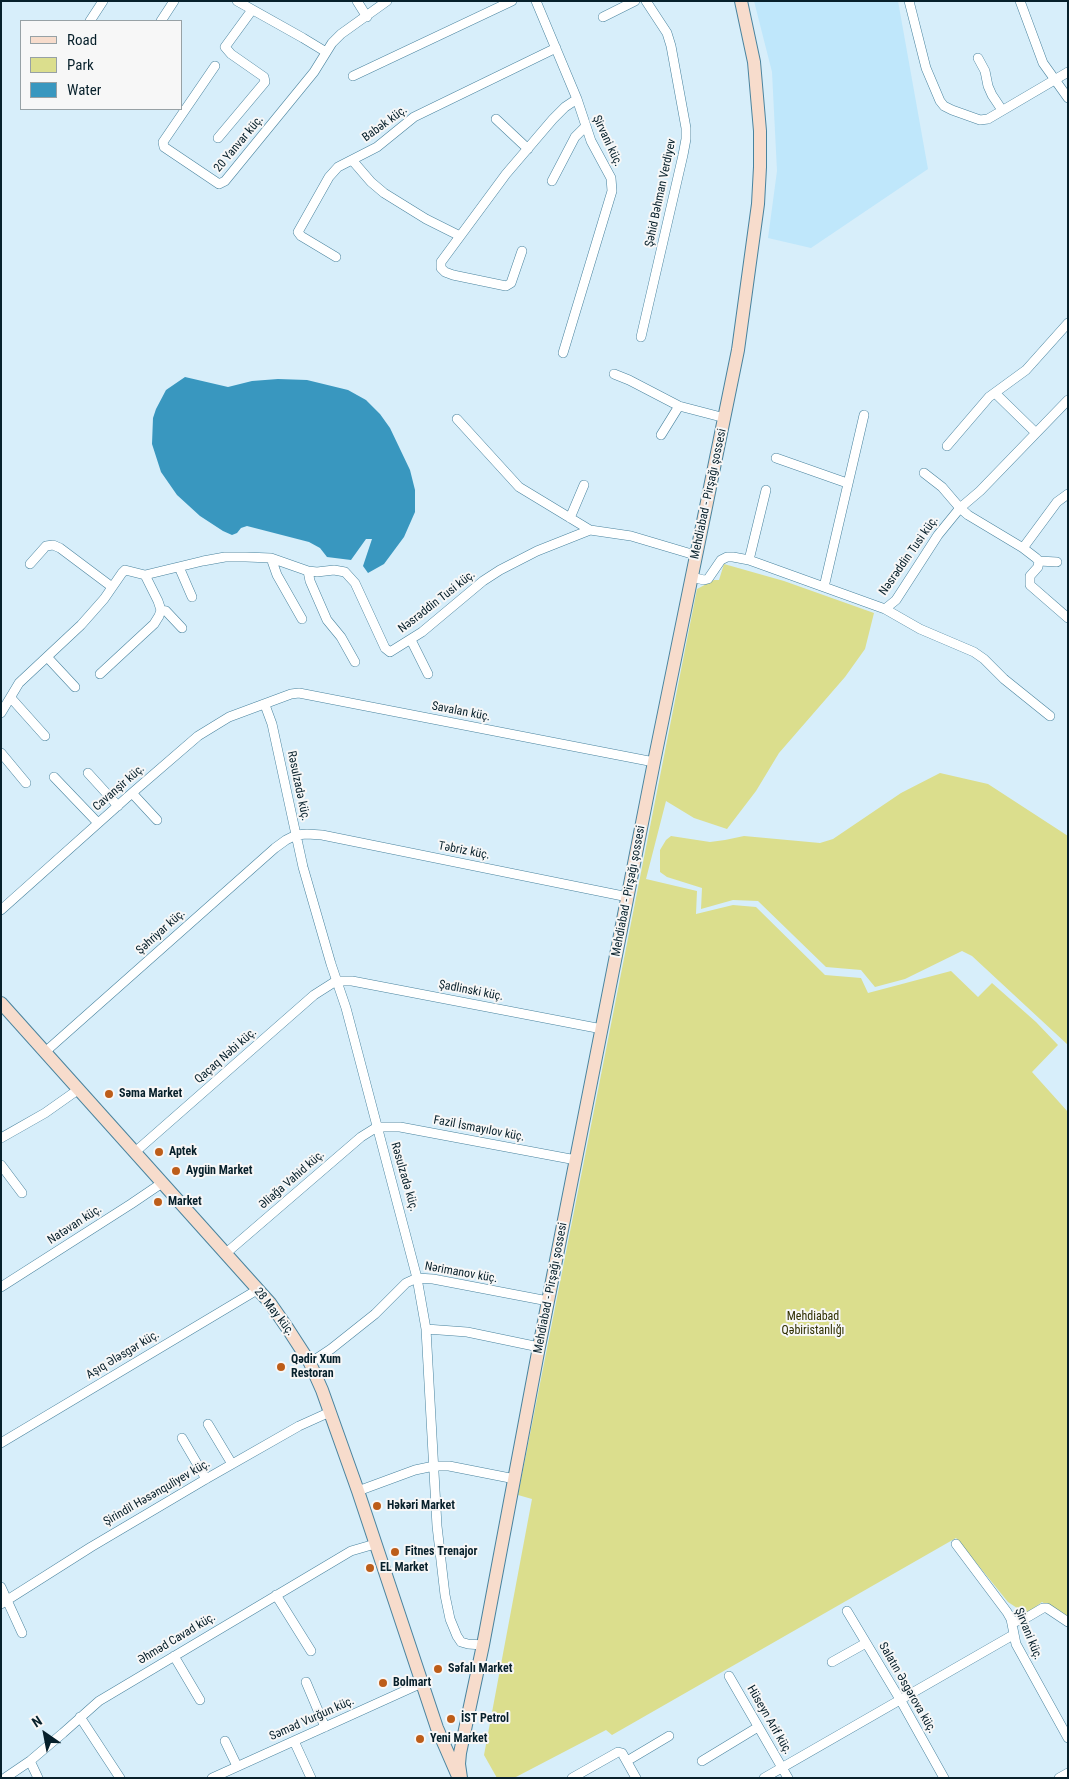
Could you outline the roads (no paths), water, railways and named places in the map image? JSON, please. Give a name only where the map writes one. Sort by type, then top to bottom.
[{"type":"main road","name":"Mehdiabad - Pirşağı şossesi","points":[[460,1778],[459,1764],[454,1755],[465,1732],[483,1645],[539,1347],[695,555],[725,418],[744,310],[758,204],[760,167],[759,121],[754,62],[741,1]]},
{"type":"main road","name":"28 May küç.","points":[[1,1002],[257,1290],[284,1322],[310,1362],[358,1491],[439,1734],[454,1755]]},
{"type":"main road","points":[[439,1734],[450,1738],[465,1732]]},
{"type":"street","points":[[91,20],[103,1]]},
{"type":"street","points":[[162,20],[174,1]]},
{"type":"street","points":[[238,1],[326,52]]},
{"type":"street","points":[[357,1],[368,17]]},
{"type":"street","name":"20 Yanvar küç.","points":[[215,66],[163,142],[164,147],[219,184],[225,181],[314,72],[332,43],[341,34],[368,17],[387,1]]},
{"type":"street","points":[[353,76],[512,1]]},
{"type":"street","name":"Şirvani küç.","points":[[536,1],[577,99],[585,127],[611,178],[612,191],[563,353]]},
{"type":"street","points":[[603,17],[635,1]]},
{"type":"street","name":"Şəhid Bəhman Verdiyev","points":[[641,336],[686,138],[686,128],[671,46],[667,33],[646,1]]},
{"type":"street","points":[[909,1],[926,68],[944,106],[980,120],[988,119],[1068,72]]},
{"type":"street","points":[[1020,1],[1043,64],[1068,98]]},
{"type":"street","points":[[218,138],[265,82],[264,77],[231,54],[225,47],[252,10]]},
{"type":"street","name":"Babək küç.","points":[[336,257],[301,236],[298,232],[329,177],[338,167],[377,146],[414,117],[556,48]]},
{"type":"street","points":[[978,58],[985,71],[992,95],[1002,110]]},
{"type":"street","points":[[522,251],[511,283],[506,286],[445,272],[442,268],[441,262],[506,174],[565,107],[577,99]]},
{"type":"street","points":[[496,119],[528,149]]},
{"type":"street","points":[[552,181],[575,137],[585,127]]},
{"type":"street","points":[[352,160],[371,182],[384,193],[426,219],[460,236]]},
{"type":"street","points":[[947,446],[980,407],[995,393],[1026,370],[1068,323]]},
{"type":"street","points":[[614,374],[679,406],[725,418]]},
{"type":"street","points":[[995,393],[1036,433]]},
{"type":"street","name":"Nəsrəddin Tusi küç.","points":[[691,577],[708,579],[721,560],[727,556],[749,560],[886,609],[896,600],[938,535],[960,508],[1068,400]]},
{"type":"street","points":[[661,435],[679,406]]},
{"type":"street","points":[[824,587],[864,415]]},
{"type":"street","points":[[456,419],[519,487],[590,530]]},
{"type":"street","points":[[776,458],[847,482]]},
{"type":"street","points":[[924,473],[942,487],[968,515],[1023,548],[1039,561],[1057,562]]},
{"type":"street","points":[[570,518],[584,485]]},
{"type":"street","points":[[749,560],[766,490]]},
{"type":"street","points":[[1023,548],[1057,502],[1067,496]]},
{"type":"street","name":"Nəsrəddin Tusi küç.","points":[[145,576],[224,557],[271,558],[308,571],[334,570],[346,572],[351,576],[387,651],[390,652],[410,640],[483,581],[500,570],[537,551],[590,530],[631,536],[695,555]]},
{"type":"street","points":[[30,564],[46,546],[53,545],[60,548],[112,587]]},
{"type":"street","points":[[271,558],[277,575],[302,619]]},
{"type":"street","points":[[1039,561],[1038,567],[1030,576],[1030,585],[1068,618]]},
{"type":"street","points":[[179,567],[192,597]]},
{"type":"street","points":[[1,713],[23,679],[48,658],[81,625],[126,570],[145,576],[161,610],[166,611],[182,628]]},
{"type":"street","points":[[308,571],[310,581],[327,620],[341,637],[355,662]]},
{"type":"street","points":[[886,609],[920,629],[974,652],[1050,716]]},
{"type":"street","points":[[100,674],[154,624],[161,610]]},
{"type":"street","points":[[410,640],[428,674]]},
{"type":"street","points":[[48,658],[75,687]]},
{"type":"street","name":"Savalan küç.","points":[[265,705],[291,694],[299,693],[654,762]]},
{"type":"street","points":[[11,698],[46,736]]},
{"type":"street","name":"Cavanşir küç.","points":[[1,910],[198,736],[228,717],[265,705]]},
{"type":"street","name":"Rəsulzadə küç.","points":[[265,705],[272,724],[303,867],[348,1017],[417,1278],[426,1329],[437,1534],[450,1619],[461,1642],[483,1645]]},
{"type":"street","points":[[1,753],[26,783]]},
{"type":"street","points":[[88,773],[118,806]]},
{"type":"street","points":[[54,777],[98,823]]},
{"type":"street","points":[[132,793],[157,820]]},
{"type":"street","name":"Təbriz küç.","points":[[296,835],[322,835],[628,897]]},
{"type":"street","name":"Şəhriyar küç.","points":[[45,1052],[275,848],[296,835]]},
{"type":"street","name":"Şadlinski küç.","points":[[336,981],[352,981],[602,1028]]},
{"type":"street","name":"Qaçaq Nəbi küç.","points":[[135,1152],[314,995],[336,981]]},
{"type":"street","points":[[1,1138],[45,1113],[78,1089]]},
{"type":"street","name":"Fazil İsmayılov küç.","points":[[377,1127],[400,1127],[576,1160]]},
{"type":"street","name":"Əliağa Vahid küç.","points":[[225,1254],[361,1138],[377,1127]]},
{"type":"street","points":[[1,1165],[22,1193]]},
{"type":"street","name":"Natəvan küç.","points":[[1,1287],[162,1183]]},
{"type":"street","name":"Nərimanov küç.","points":[[310,1362],[331,1349],[375,1314],[394,1292],[417,1278],[433,1279],[548,1301]]},
{"type":"street","name":"Aşıq Ələsgər küç.","points":[[1,1443],[257,1290]]},
{"type":"street","points":[[426,1329],[467,1332],[539,1347]]},
{"type":"street","name":"Şirindil Həsənquliyev küç.","points":[[4,1602],[91,1546],[299,1426],[330,1412]]},
{"type":"street","points":[[208,1424],[232,1464]]},
{"type":"street","points":[[182,1438],[206,1479]]},
{"type":"street","points":[[358,1491],[415,1470],[434,1466],[449,1466],[515,1479]]},
{"type":"street","name":"Əhməd Cavad küç.","points":[[5,1778],[63,1734],[99,1701],[351,1551],[376,1544]]},
{"type":"street","name":"Şirvani küç.","points":[[956,1544],[1008,1612],[1013,1635],[1028,1667],[1064,1723],[1068,1738]]},
{"type":"street","points":[[1,1587],[4,1602],[22,1634]]},
{"type":"street","points":[[276,1595],[311,1651]]},
{"type":"street","points":[[1012,1624],[1043,1608],[1047,1608],[1068,1622]]},
{"type":"street","name":"Salatın Əsgərova küç.","points":[[847,1611],[901,1700],[944,1778]]},
{"type":"street","points":[[764,1778],[1013,1635]]},
{"type":"street","points":[[832,1662],[866,1643]]},
{"type":"street","points":[[174,1656],[200,1700]]},
{"type":"street","name":"Hüseyn Arif küç.","points":[[729,1676],[788,1778]]},
{"type":"street","points":[[306,1682],[325,1727]]},
{"type":"street","name":"Səməd Vurğun küç.","points":[[212,1778],[422,1683]]},
{"type":"street","points":[[80,1717],[120,1778]]},
{"type":"street","points":[[702,1761],[758,1727]]},
{"type":"street","points":[[627,1761],[669,1736]]},
{"type":"street","points":[[225,1741],[237,1766]]},
{"type":"street","points":[[294,1741],[311,1778]]},
{"type":"street","points":[[572,1778],[618,1752],[622,1752],[636,1778]]},
{"type":"street","points":[[30,1760],[38,1778]]},
{"type":"street","points":[[1059,1778],[1068,1773]]},
{"type":"water","points":[[185,377],[228,387],[252,381],[278,379],[307,380],[348,390],[366,400],[380,414],[390,428],[410,470],[415,490],[415,512],[404,537],[384,564],[368,573],[363,566],[372,539],[366,539],[351,560],[327,557],[320,548],[309,542],[247,526],[232,535],[200,516],[177,495],[161,472],[152,444],[153,418],[166,390]]},
{"type":"place","name":"Səma Market","points":[[109,1094]]},
{"type":"place","name":"Aptek","points":[[159,1152]]},
{"type":"place","name":"Aygün Market","points":[[176,1171]]},
{"type":"place","name":"Market","points":[[158,1202]]},
{"type":"place","name":"Qədir Xum Restoran","points":[[281,1367]]},
{"type":"place","name":"Həkəri Market","points":[[377,1506]]},
{"type":"place","name":"Fitnes Trenajor","points":[[395,1552]]},
{"type":"place","name":"EL Market","points":[[370,1568]]},
{"type":"place","name":"Səfalı Market","points":[[438,1669]]},
{"type":"place","name":"Bolmart","points":[[383,1683]]},
{"type":"place","name":"İST Petrol","points":[[451,1719]]},
{"type":"place","name":"Yeni Market","points":[[420,1739]]},
{"type":"park label","name":"Mehdiabad Qəbiristanlığı","points":[[813,1324]]}]
